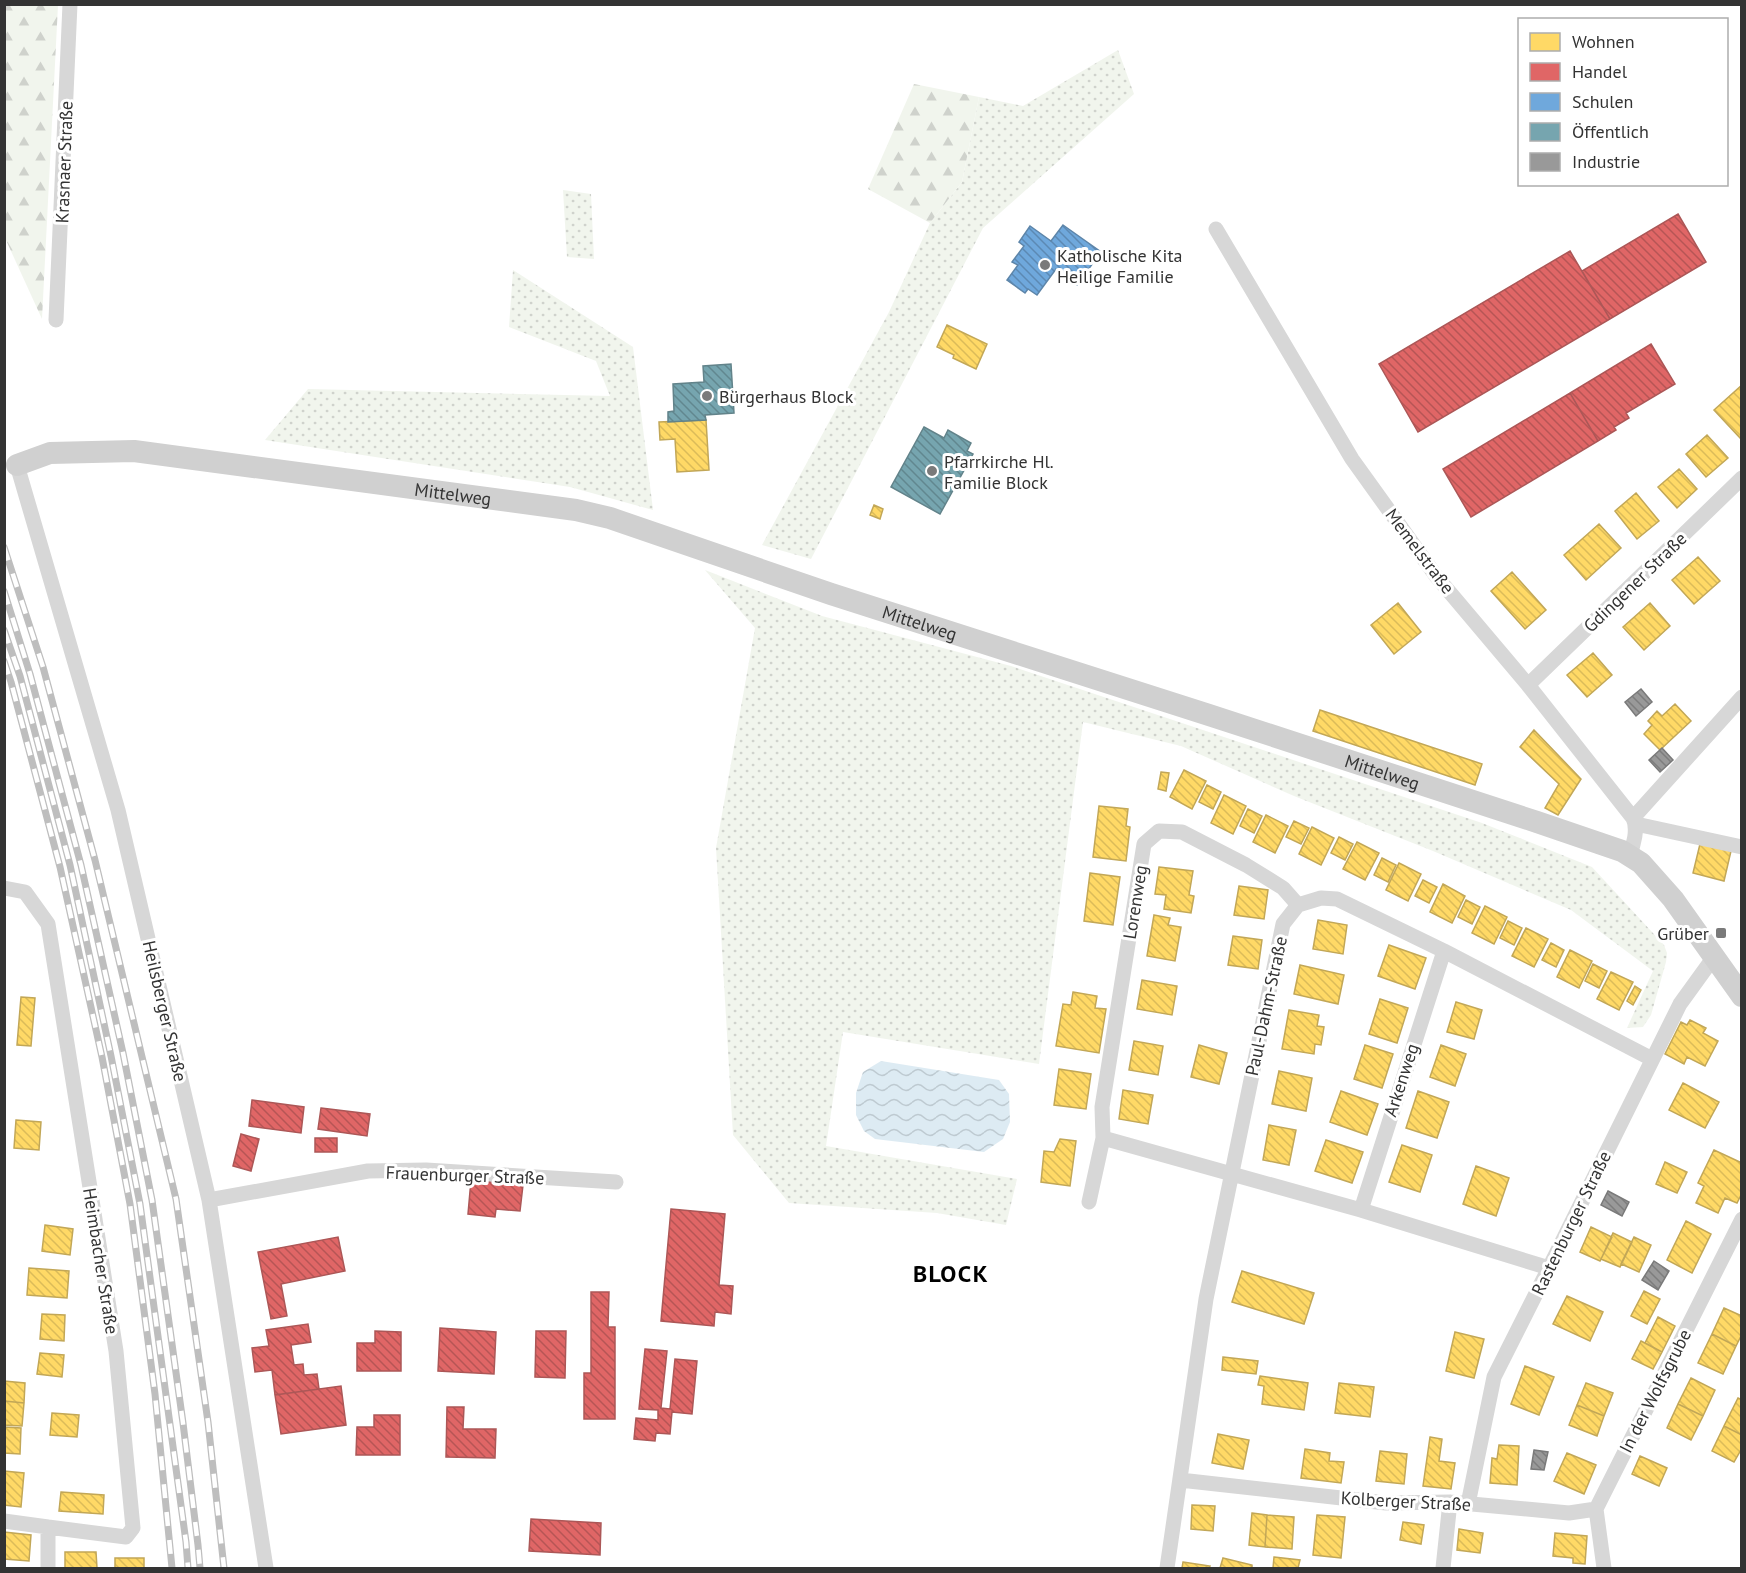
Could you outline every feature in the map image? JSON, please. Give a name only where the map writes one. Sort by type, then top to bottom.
[{"type":"main road","name":"Mittelweg","points":[[16,465],[50,453],[134,451],[576,510],[610,519],[831,594],[1622,851],[1641,863],[1673,899],[1742,996]]},
{"type":"street","name":"Krasnaer Straße","points":[[56,320],[70,4]]},
{"type":"street","name":"Memelstraße","points":[[1216,229],[1352,459],[1436,576],[1528,685],[1634,821]]},
{"type":"street","name":"Heilsberger Straße","points":[[16,465],[118,810],[209,1200],[266,1569]]},
{"type":"street","name":"Gdingener Straße","points":[[1528,685],[1742,478]]},
{"type":"street","points":[[1629,856],[1633,848],[1634,821],[1742,697]]},
{"type":"street","points":[[1634,821],[1742,847]]},
{"type":"street","name":"Lorenweg","points":[[1089,1202],[1103,1138],[1102,1107],[1144,844],[1159,831],[1182,831],[1246,865],[1283,888],[1298,904]]},
{"type":"street","name":"Heimbacher Straße","points":[[4,888],[25,892],[48,924],[116,1352],[133,1528],[126,1537],[48,1527]]},
{"type":"street","points":[[1298,904],[1322,898],[1337,899],[1444,951],[1652,1059]]},
{"type":"street","name":"Paul-Dahm-Straße","points":[[1167,1569],[1206,1299],[1283,924],[1298,904]]},
{"type":"street","name":"Arkenweg","points":[[1360,1210],[1444,951]]},
{"type":"street","name":"Rastenburger Straße","points":[[1468,1504],[1494,1377],[1680,1004],[1714,957]]},
{"type":"street","points":[[1103,1138],[1360,1210],[1549,1268]]},
{"type":"street","name":"Frauenburger Straße","points":[[209,1200],[368,1172],[426,1170],[616,1182]]},
{"type":"street","name":"In der Wolfsgrube","points":[[1596,1509],[1742,1219]]},
{"type":"street","name":"Kolberger Straße","points":[[1180,1480],[1386,1503],[1450,1502],[1569,1513],[1596,1509]]},
{"type":"street","points":[[1443,1569],[1450,1502]]},
{"type":"street","points":[[1596,1509],[1604,1569]]},
{"type":"street","points":[[4,1521],[48,1527],[48,1569]]},
{"type":"green space","points":[[4,5],[58,5],[42,319],[5,238]]},
{"type":"green space","points":[[1118,50],[1134,94],[983,228],[811,559],[762,545],[889,312],[930,223],[962,182],[979,97],[1023,106]]},
{"type":"green space","points":[[914,84],[979,97],[962,182],[930,223],[868,189]]},
{"type":"green space","points":[[563,190],[591,194],[594,259],[567,257]]},
{"type":"green space","points":[[513,270],[633,347],[653,510],[570,487],[265,440],[308,389],[610,396],[596,361],[509,327]]},
{"type":"green space","points":[[705,570],[822,616],[1011,666],[1482,823],[1592,867],[1664,945],[1667,953],[1666,962],[1651,1015],[1643,1027],[1627,1028],[1653,971],[1571,910],[1433,851],[1294,796],[1181,746],[1083,722],[1039,1064],[843,1032],[826,1146],[1017,1179],[1006,1225],[937,1213],[789,1203],[733,1135],[716,848],[755,628]]},
{"type":"water","points":[[881,1061],[999,1080],[1009,1094],[1010,1122],[1003,1139],[984,1152],[875,1139],[864,1131],[856,1115],[856,1093],[863,1072]]},
{"type":"building: Wohnen","points":[[947,325],[987,344],[976,369],[937,347]]},
{"type":"building: Wohnen","points":[[1742,385],[1742,440],[1714,410]]},
{"type":"building: Wohnen","points":[[706,420],[709,470],[677,472],[675,439],[660,440],[659,422]]},
{"type":"building: Wohnen","points":[[1707,435],[1728,458],[1706,477],[1686,454]]},
{"type":"building: Wohnen","points":[[1679,469],[1697,489],[1677,508],[1658,487]]},
{"type":"building: Wohnen","points":[[1636,493],[1659,521],[1637,539],[1615,511]]},
{"type":"building: Wohnen","points":[[874,505],[883,509],[880,519],[870,515]]},
{"type":"building: Wohnen","points":[[1599,524],[1621,548],[1586,580],[1564,555]]},
{"type":"building: Wohnen","points":[[1698,557],[1720,581],[1694,604],[1672,580]]},
{"type":"building: Wohnen","points":[[1512,572],[1546,610],[1525,629],[1491,591]]},
{"type":"building: Wohnen","points":[[1398,603],[1421,632],[1394,654],[1371,625]]},
{"type":"building: Wohnen","points":[[1650,603],[1670,626],[1644,650],[1623,627]]},
{"type":"building: Wohnen","points":[[1593,653],[1612,675],[1587,697],[1567,675]]},
{"type":"building: Wohnen","points":[[1675,704],[1691,721],[1660,750],[1644,734],[1652,725],[1648,721],[1657,711],[1662,716]]},
{"type":"building: Wohnen","points":[[1320,710],[1482,764],[1475,785],[1313,731]]},
{"type":"building: Wohnen","points":[[1534,730],[1581,779],[1558,815],[1545,808],[1559,784],[1520,747]]},
{"type":"building: Wohnen","points":[[1184,770],[1206,781],[1192,809],[1170,797]]},
{"type":"building: Wohnen","points":[[1161,772],[1169,773],[1166,791],[1158,789]]},
{"type":"building: Wohnen","points":[[1207,785],[1221,792],[1213,809],[1199,802]]},
{"type":"building: Wohnen","points":[[1224,795],[1246,806],[1233,834],[1211,823]]},
{"type":"building: Wohnen","points":[[1099,806],[1128,809],[1126,826],[1130,827],[1126,861],[1093,857]]},
{"type":"building: Wohnen","points":[[1248,809],[1262,816],[1254,833],[1240,826]]},
{"type":"building: Wohnen","points":[[1266,815],[1288,826],[1275,853],[1253,842]]},
{"type":"building: Wohnen","points":[[1294,821],[1309,828],[1301,844],[1286,837]]},
{"type":"building: Wohnen","points":[[1312,827],[1334,838],[1321,865],[1299,854]]},
{"type":"building: Wohnen","points":[[1339,837],[1353,844],[1345,860],[1331,853]]},
{"type":"building: Wohnen","points":[[1357,842],[1379,853],[1365,880],[1343,869]]},
{"type":"building: Wohnen","points":[[1700,844],[1731,851],[1724,881],[1693,873]]},
{"type":"building: Wohnen","points":[[1382,858],[1396,865],[1388,882],[1374,875]]},
{"type":"building: Wohnen","points":[[1399,863],[1421,874],[1408,901],[1386,890]]},
{"type":"building: Wohnen","points":[[1159,867],[1193,871],[1189,895],[1194,896],[1191,913],[1164,909],[1166,895],[1155,894]]},
{"type":"building: Wohnen","points":[[1090,873],[1120,877],[1113,925],[1084,921]]},
{"type":"building: Wohnen","points":[[1423,880],[1437,887],[1429,903],[1415,896]]},
{"type":"building: Wohnen","points":[[1443,884],[1465,896],[1452,923],[1430,912]]},
{"type":"building: Wohnen","points":[[1239,886],[1268,890],[1264,919],[1234,915]]},
{"type":"building: Wohnen","points":[[1466,900],[1480,907],[1472,924],[1458,917]]},
{"type":"building: Wohnen","points":[[1485,906],[1507,917],[1494,944],[1472,933]]},
{"type":"building: Wohnen","points":[[1154,915],[1170,918],[1168,925],[1181,927],[1175,961],[1147,956]]},
{"type":"building: Wohnen","points":[[1318,920],[1347,925],[1343,954],[1313,949]]},
{"type":"building: Wohnen","points":[[1508,921],[1522,928],[1514,945],[1500,938]]},
{"type":"building: Wohnen","points":[[1526,928],[1548,939],[1534,967],[1512,956]]},
{"type":"building: Wohnen","points":[[1233,936],[1262,940],[1258,969],[1228,965]]},
{"type":"building: Wohnen","points":[[1551,943],[1564,950],[1556,967],[1542,960]]},
{"type":"building: Wohnen","points":[[1389,945],[1426,958],[1415,989],[1378,976]]},
{"type":"building: Wohnen","points":[[1570,950],[1592,961],[1579,988],[1557,977]]},
{"type":"building: Wohnen","points":[[1593,964],[1607,971],[1599,988],[1585,981]]},
{"type":"building: Wohnen","points":[[1300,965],[1344,975],[1338,1004],[1294,994]]},
{"type":"building: Wohnen","points":[[1611,972],[1633,982],[1619,1010],[1597,999]]},
{"type":"building: Wohnen","points":[[1142,980],[1177,986],[1172,1015],[1137,1009]]},
{"type":"building: Wohnen","points":[[1635,986],[1641,990],[1633,1005],[1627,1001]]},
{"type":"building: Wohnen","points":[[1073,992],[1097,996],[1095,1008],[1106,1009],[1099,1053],[1056,1046],[1063,1004],[1071,1005]]},
{"type":"building: Wohnen","points":[[21,997],[35,998],[31,1046],[17,1045]]},
{"type":"building: Wohnen","points":[[1380,999],[1408,1008],[1397,1043],[1369,1034]]},
{"type":"building: Wohnen","points":[[1456,1002],[1482,1010],[1474,1039],[1447,1032]]},
{"type":"building: Wohnen","points":[[1289,1010],[1319,1015],[1317,1026],[1324,1027],[1321,1045],[1315,1044],[1314,1054],[1282,1049]]},
{"type":"building: Wohnen","points":[[1690,1020],[1706,1028],[1703,1033],[1718,1041],[1705,1066],[1687,1057],[1684,1064],[1665,1054],[1681,1022],[1687,1025]]},
{"type":"building: Wohnen","points":[[1134,1041],[1163,1046],[1158,1075],[1129,1070]]},
{"type":"building: Wohnen","points":[[1199,1045],[1227,1053],[1219,1084],[1191,1077]]},
{"type":"building: Wohnen","points":[[1365,1045],[1393,1054],[1382,1088],[1354,1079]]},
{"type":"building: Wohnen","points":[[1441,1045],[1466,1054],[1455,1086],[1430,1077]]},
{"type":"building: Wohnen","points":[[1059,1069],[1091,1074],[1086,1109],[1054,1105]]},
{"type":"building: Wohnen","points":[[1279,1071],[1312,1078],[1306,1111],[1272,1104]]},
{"type":"building: Wohnen","points":[[1683,1083],[1719,1102],[1705,1128],[1669,1110]]},
{"type":"building: Wohnen","points":[[1123,1090],[1153,1095],[1148,1124],[1119,1119]]},
{"type":"building: Wohnen","points":[[1341,1091],[1378,1104],[1367,1135],[1330,1122]]},
{"type":"building: Wohnen","points":[[1418,1091],[1449,1102],[1437,1138],[1406,1128]]},
{"type":"building: Wohnen","points":[[16,1120],[41,1122],[39,1150],[14,1148]]},
{"type":"building: Wohnen","points":[[1269,1125],[1296,1130],[1289,1165],[1263,1160]]},
{"type":"building: Wohnen","points":[[1060,1139],[1076,1141],[1070,1186],[1041,1182],[1044,1151],[1054,1152]]},
{"type":"building: Wohnen","points":[[1326,1140],[1363,1152],[1352,1183],[1315,1171]]},
{"type":"building: Wohnen","points":[[1402,1145],[1432,1155],[1420,1192],[1389,1182]]},
{"type":"building: Wohnen","points":[[1714,1150],[1742,1163],[1742,1193],[1737,1203],[1725,1198],[1718,1213],[1696,1203],[1704,1186],[1698,1183]]},
{"type":"building: Wohnen","points":[[1665,1162],[1687,1172],[1677,1193],[1656,1184]]},
{"type":"building: Wohnen","points":[[1476,1166],[1509,1178],[1496,1216],[1463,1204]]},
{"type":"building: Wohnen","points":[[1686,1221],[1711,1234],[1692,1273],[1667,1260]]},
{"type":"building: Wohnen","points":[[45,1225],[73,1229],[70,1255],[42,1251]]},
{"type":"building: Wohnen","points":[[1591,1227],[1612,1237],[1600,1261],[1580,1252]]},
{"type":"building: Wohnen","points":[[1613,1233],[1632,1242],[1620,1267],[1601,1259]]},
{"type":"building: Wohnen","points":[[1634,1237],[1651,1245],[1639,1272],[1621,1264]]},
{"type":"building: Wohnen","points":[[29,1268],[69,1271],[67,1298],[27,1295]]},
{"type":"building: Wohnen","points":[[1242,1271],[1314,1293],[1304,1324],[1232,1302]]},
{"type":"building: Wohnen","points":[[1644,1291],[1660,1299],[1647,1324],[1631,1316]]},
{"type":"building: Wohnen","points":[[1567,1296],[1603,1312],[1590,1341],[1553,1324]]},
{"type":"building: Wohnen","points":[[1724,1308],[1742,1316],[1742,1334],[1736,1346],[1712,1334]]},
{"type":"building: Wohnen","points":[[42,1314],[65,1315],[64,1341],[40,1339]]},
{"type":"building: Wohnen","points":[[1658,1317],[1675,1326],[1662,1352],[1645,1343]]},
{"type":"building: Wohnen","points":[[1455,1332],[1484,1339],[1474,1378],[1446,1371]]},
{"type":"building: Wohnen","points":[[1712,1334],[1736,1346],[1723,1374],[1698,1363]]},
{"type":"building: Wohnen","points":[[1641,1341],[1662,1352],[1653,1369],[1632,1359]]},
{"type":"building: Wohnen","points":[[40,1353],[64,1355],[62,1377],[37,1374]]},
{"type":"building: Wohnen","points":[[1223,1357],[1258,1361],[1256,1374],[1222,1370]]},
{"type":"building: Wohnen","points":[[1525,1366],[1554,1377],[1539,1415],[1511,1404]]},
{"type":"building: Wohnen","points":[[1260,1376],[1308,1383],[1304,1410],[1262,1404],[1264,1386],[1258,1385]]},
{"type":"building: Wohnen","points":[[1691,1378],[1715,1390],[1703,1416],[1678,1404]]},
{"type":"building: Wohnen","points":[[4,1381],[25,1383],[24,1403],[4,1401]]},
{"type":"building: Wohnen","points":[[1339,1383],[1374,1387],[1370,1417],[1335,1413]]},
{"type":"building: Wohnen","points":[[1586,1383],[1613,1393],[1604,1416],[1577,1405]]},
{"type":"building: Wohnen","points":[[1738,1398],[1742,1400],[1742,1435],[1724,1426]]},
{"type":"building: Wohnen","points":[[4,1401],[24,1403],[22,1426],[4,1425]]},
{"type":"building: Wohnen","points":[[1678,1404],[1703,1416],[1691,1440],[1667,1428]]},
{"type":"building: Wohnen","points":[[1577,1405],[1604,1416],[1597,1436],[1569,1425]]},
{"type":"building: Wohnen","points":[[52,1413],[79,1415],[77,1437],[50,1435]]},
{"type":"building: Wohnen","points":[[1724,1426],[1742,1435],[1742,1448],[1734,1462],[1712,1451]]},
{"type":"building: Wohnen","points":[[4,1427],[21,1428],[20,1454],[4,1453]]},
{"type":"building: Wohnen","points":[[1218,1434],[1249,1440],[1243,1469],[1212,1463]]},
{"type":"building: Wohnen","points":[[1430,1437],[1442,1439],[1439,1461],[1455,1463],[1451,1489],[1423,1486]]},
{"type":"building: Wohnen","points":[[1499,1445],[1519,1446],[1517,1485],[1490,1483],[1492,1458],[1497,1459]]},
{"type":"building: Wohnen","points":[[1305,1449],[1330,1453],[1329,1461],[1344,1462],[1341,1483],[1301,1478]]},
{"type":"building: Wohnen","points":[[1380,1451],[1407,1454],[1404,1484],[1376,1481]]},
{"type":"building: Wohnen","points":[[1567,1453],[1596,1465],[1584,1494],[1554,1481]]},
{"type":"building: Wohnen","points":[[1640,1456],[1667,1468],[1659,1486],[1632,1474]]},
{"type":"building: Wohnen","points":[[4,1471],[24,1473],[21,1507],[4,1505]]},
{"type":"building: Wohnen","points":[[61,1492],[104,1495],[103,1514],[59,1511]]},
{"type":"building: Wohnen","points":[[1192,1505],[1215,1506],[1213,1531],[1191,1529]]},
{"type":"building: Wohnen","points":[[1252,1513],[1267,1515],[1265,1547],[1249,1545]]},
{"type":"building: Wohnen","points":[[1267,1515],[1294,1517],[1292,1549],[1265,1547]]},
{"type":"building: Wohnen","points":[[1317,1515],[1345,1517],[1341,1558],[1313,1555]]},
{"type":"building: Wohnen","points":[[1403,1522],[1424,1525],[1421,1544],[1400,1540]]},
{"type":"building: Wohnen","points":[[1459,1529],[1483,1533],[1480,1553],[1457,1550]]},
{"type":"building: Wohnen","points":[[4,1532],[31,1535],[29,1561],[4,1559]]},
{"type":"building: Wohnen","points":[[1555,1533],[1587,1536],[1585,1564],[1573,1563],[1573,1558],[1553,1556]]},
{"type":"building: Wohnen","points":[[65,1552],[96,1552],[97,1568],[65,1568]]},
{"type":"building: Wohnen","points":[[1274,1557],[1300,1560],[1298,1568],[1273,1568]]},
{"type":"building: Wohnen","points":[[115,1558],[144,1558],[144,1568],[115,1568]]},
{"type":"building: Wohnen","points":[[1223,1558],[1252,1565],[1252,1568],[1220,1568]]},
{"type":"building: Wohnen","points":[[1183,1562],[1210,1566],[1209,1568],[1182,1568]]},
{"type":"building: Handel","points":[[1678,214],[1706,262],[1610,319],[1582,271]]},
{"type":"building: Handel","points":[[1570,251],[1610,319],[1418,432],[1379,364]]},
{"type":"building: Handel","points":[[1651,344],[1675,384],[1626,413],[1629,418],[1614,427],[1616,430],[1598,441],[1570,393]]},
{"type":"building: Handel","points":[[1570,393],[1598,441],[1471,517],[1443,469]]},
{"type":"building: Handel","points":[[252,1100],[304,1107],[301,1133],[249,1126]]},
{"type":"building: Handel","points":[[321,1108],[370,1114],[367,1136],[318,1129]]},
{"type":"building: Handel","points":[[241,1134],[259,1139],[251,1171],[233,1166]]},
{"type":"building: Handel","points":[[315,1138],[337,1138],[337,1152],[315,1152]]},
{"type":"building: Handel","points":[[471,1180],[523,1185],[520,1211],[496,1209],[495,1217],[468,1214]]},
{"type":"building: Handel","points":[[671,1209],[725,1214],[719,1285],[733,1286],[731,1314],[715,1312],[714,1326],[661,1321]]},
{"type":"building: Handel","points":[[338,1237],[345,1271],[281,1284],[287,1316],[271,1319],[258,1252]]},
{"type":"building: Handel","points":[[591,1292],[609,1292],[608,1327],[615,1327],[615,1419],[584,1419],[584,1373],[591,1373]]},
{"type":"building: Handel","points":[[308,1324],[311,1342],[291,1345],[294,1365],[303,1364],[304,1375],[317,1374],[319,1389],[275,1395],[272,1370],[255,1372],[252,1348],[269,1346],[266,1330]]},
{"type":"building: Handel","points":[[440,1328],[496,1332],[494,1374],[438,1371]]},
{"type":"building: Handel","points":[[375,1331],[401,1332],[401,1371],[357,1371],[357,1343],[375,1343]]},
{"type":"building: Handel","points":[[536,1331],[566,1331],[565,1378],[535,1377]]},
{"type":"building: Handel","points":[[645,1349],[667,1351],[661,1408],[670,1409],[675,1359],[697,1361],[692,1414],[672,1412],[670,1434],[656,1433],[655,1441],[634,1439],[636,1418],[658,1420],[658,1410],[639,1409]]},
{"type":"building: Handel","points":[[341,1386],[346,1425],[281,1434],[275,1395]]},
{"type":"building: Handel","points":[[447,1407],[464,1407],[463,1429],[496,1429],[495,1458],[446,1457]]},
{"type":"building: Handel","points":[[374,1415],[400,1415],[400,1455],[356,1455],[357,1427],[374,1427]]},
{"type":"building: Handel","points":[[531,1519],[601,1523],[600,1555],[529,1551]]},
{"type":"building: Schulen","points":[[1063,225],[1101,252],[1077,285],[1056,269],[1037,295],[1028,289],[1025,293],[1007,280],[1018,265],[1012,262],[1024,246],[1019,242],[1030,226],[1051,241]]},
{"type":"building: Öffentlich","points":[[731,364],[734,413],[705,415],[706,420],[668,422],[668,412],[674,411],[673,384],[704,382],[703,366]]},
{"type":"building: Öffentlich","name":"Pfarrkirche Hl. Familie Block","points":[[924,427],[944,438],[948,430],[971,443],[967,451],[973,454],[940,514],[891,487]]},
{"type":"building: Industrie","points":[[1641,689],[1652,702],[1636,716],[1625,702]]},
{"type":"building: Industrie","points":[[1662,748],[1673,760],[1660,772],[1649,760]]},
{"type":"building: Industrie","points":[[1608,1191],[1629,1202],[1622,1216],[1601,1205]]},
{"type":"building: Industrie","points":[[1654,1261],[1669,1271],[1658,1290],[1642,1280]]},
{"type":"building: Industrie","points":[[1534,1450],[1548,1452],[1544,1470],[1531,1469]]},
{"type":"railway","points":[[4,547],[43,667],[95,860],[176,1199],[208,1422],[224,1568]]},
{"type":"railway","points":[[4,591],[30,674],[81,865],[123,1053],[152,1200],[183,1423],[200,1568]]},
{"type":"railway","points":[[4,630],[20,676],[70,865],[111,1056],[140,1204],[188,1568]]},
{"type":"railway","points":[[4,661],[60,867],[102,1057],[130,1204],[155,1394],[172,1568]]},
{"type":"place","name":"Katholische Kita Heilige Familie","points":[[1045,265]]},
{"type":"place","name":"Bürgerhaus Block","points":[[707,396]]},
{"type":"place","name":"Pfarrkirche Hl. Familie Block","points":[[932,471]]},
{"type":"place","name":"Grüber","points":[[1721,933]]},
{"type":"district","name":"BLOCK","points":[[951,1273]]}]
